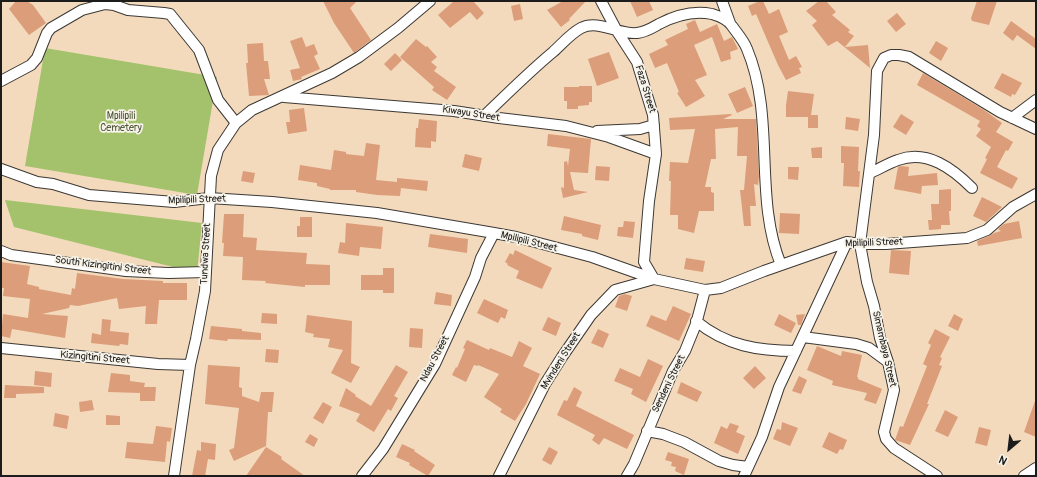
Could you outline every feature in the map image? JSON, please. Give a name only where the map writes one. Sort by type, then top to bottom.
[{"type":"street","name":"Tundwa Street","points":[[174,476],[190,365],[205,291],[210,176],[218,150],[236,123],[252,110],[332,73],[360,57],[430,1]]},
{"type":"street","name":"Faza Street","points":[[600,1],[637,62],[653,115],[656,154],[649,201],[644,262],[654,278]]},
{"type":"street","points":[[722,1],[730,23],[746,48],[756,75],[762,112],[765,193],[770,232],[780,265]]},
{"type":"street","points":[[1,81],[31,66],[37,58],[46,33],[51,28],[82,10],[105,4],[114,5],[128,10],[170,14],[198,50],[218,100],[236,123]]},
{"type":"street","points":[[484,116],[542,61],[582,27],[591,25],[617,31],[636,33],[645,32],[670,18],[690,12],[707,13],[717,16],[730,23]]},
{"type":"street","name":"Simambaya Street","points":[[937,476],[894,448],[886,439],[884,432],[894,390],[888,362],[880,338],[860,244],[874,135],[877,71],[884,58],[891,55],[909,57],[1012,118],[1036,129]]},
{"type":"street","name":"Kiwayu Street","points":[[282,97],[396,105],[566,126],[609,137],[656,154]]},
{"type":"street","points":[[1012,118],[1036,100]]},
{"type":"street","points":[[589,133],[610,130],[640,129],[654,125]]},
{"type":"street","points":[[870,173],[899,159],[912,156],[925,158],[948,167],[972,188]]},
{"type":"street","name":"Mpilipili Street","points":[[1,169],[37,182],[53,184],[89,195],[174,202],[209,198],[272,202],[377,213],[494,233],[516,237],[592,257],[654,278],[705,290],[721,288],[764,270],[847,242],[860,244],[886,244],[967,238],[987,230],[1013,207],[1036,194]]},
{"type":"street","name":"Ndau Street","points":[[362,476],[383,449],[435,364],[475,277],[481,258],[494,233]]},
{"type":"street","points":[[647,431],[663,434],[684,442],[719,461],[733,465],[746,472],[762,437],[779,387],[847,242]]},
{"type":"street","name":"South Kizingitini Street","points":[[1,251],[11,255],[126,271],[168,273],[206,272]]},
{"type":"street","name":"Mvindeni Street","points":[[499,476],[545,384],[591,315],[615,290],[654,278]]},
{"type":"street","name":"Sendeni Street","points":[[627,476],[634,464],[673,371],[685,351],[705,290]]},
{"type":"street","points":[[696,321],[703,327],[737,344],[772,351],[796,351]]},
{"type":"street","points":[[803,337],[856,344],[869,348],[888,362]]},
{"type":"street","name":"Kizingitini Street","points":[[1,348],[158,364],[190,365]]},
{"type":"street","points":[[1024,476],[1036,468]]},
{"type":"green space","name":"Mpilipili Cemetery","points":[[45,48],[217,77],[197,195],[25,166]]},
{"type":"green space","points":[[5,200],[202,223],[197,273],[14,227]]},
{"type":"building","points":[[16,1],[27,1],[33,5],[46,23],[29,35],[9,9]]},
{"type":"building","points":[[323,1],[357,1],[350,8],[371,40],[354,53],[334,23]]},
{"type":"building","points":[[454,1],[473,1],[484,13],[477,20],[470,12],[450,28],[438,15]]},
{"type":"building","points":[[563,1],[586,1],[569,19],[570,20],[561,27],[547,10]]},
{"type":"building","points":[[630,1],[649,1],[653,10],[637,17]]},
{"type":"building","points":[[763,1],[769,14],[779,9],[788,32],[779,36],[789,60],[796,56],[802,67],[799,68],[801,73],[786,80],[756,14],[752,16],[748,6]]},
{"type":"building","points":[[819,1],[826,1],[836,12],[832,15],[850,30],[848,32],[854,36],[845,47],[868,45],[870,68],[837,41],[828,46],[812,25],[817,21],[806,11]]},
{"type":"building","points":[[977,1],[997,1],[989,25],[972,21],[971,18]]},
{"type":"building","points":[[520,4],[523,19],[514,21],[511,6]]},
{"type":"building","points":[[897,13],[906,24],[896,32],[887,21]]},
{"type":"building","points":[[695,20],[700,32],[717,24],[724,41],[732,37],[738,49],[730,52],[731,59],[721,62],[712,37],[694,45],[707,75],[695,80],[705,96],[686,107],[677,93],[679,92],[667,63],[655,68],[649,54],[668,45],[665,40],[688,29],[686,24]]},
{"type":"building","points":[[1011,21],[1036,39],[1036,49],[1017,35],[1013,41],[1003,33]]},
{"type":"building","points":[[302,37],[306,47],[314,44],[318,54],[314,56],[320,69],[301,77],[302,79],[293,81],[290,70],[300,68],[290,41]]},
{"type":"building","points":[[416,39],[426,47],[427,46],[437,57],[431,62],[437,67],[434,71],[456,87],[447,100],[432,90],[434,87],[400,57]]},
{"type":"building","points":[[936,41],[948,48],[941,61],[929,53]]},
{"type":"building","points":[[263,43],[264,61],[268,61],[270,79],[264,79],[269,95],[249,96],[246,63],[248,63],[247,44]]},
{"type":"building","points":[[609,52],[619,78],[597,86],[588,59]]},
{"type":"building","points":[[395,53],[402,60],[391,71],[384,64]]},
{"type":"building","points":[[923,73],[984,110],[1002,123],[996,132],[1013,142],[1008,151],[1006,150],[997,167],[1018,178],[1012,189],[980,173],[987,159],[985,158],[991,147],[976,136],[981,129],[977,126],[980,121],[917,85]]},
{"type":"building","points":[[1002,73],[1022,83],[1015,95],[1012,94],[1011,97],[994,88]]},
{"type":"building","points":[[592,86],[592,102],[589,102],[589,105],[578,106],[578,109],[567,109],[567,101],[564,101],[564,87]]},
{"type":"building","points":[[745,87],[753,106],[737,113],[728,94]]},
{"type":"building","points":[[788,91],[814,94],[811,115],[818,115],[818,128],[808,128],[808,117],[786,117]]},
{"type":"building","points":[[304,108],[307,131],[288,134],[286,122],[290,122],[289,110]]},
{"type":"building","points":[[901,114],[914,122],[906,135],[893,127]]},
{"type":"building","points":[[732,115],[723,119],[756,119],[759,177],[758,185],[754,184],[756,206],[750,206],[751,226],[744,226],[740,190],[744,190],[747,156],[737,156],[738,127],[715,129],[716,159],[711,159],[705,187],[711,187],[711,192],[714,193],[714,211],[699,211],[694,233],[678,229],[678,215],[670,215],[670,162],[688,163],[695,129],[670,130],[669,118]]},
{"type":"building","points":[[846,117],[860,119],[858,131],[845,129]]},
{"type":"building","points":[[419,119],[437,121],[436,142],[431,141],[431,148],[415,147],[416,128],[418,128]]},
{"type":"building","points":[[548,134],[591,139],[588,173],[570,172],[574,190],[588,192],[563,198],[561,187],[564,188],[564,162],[567,161],[568,166],[570,149],[547,146]]},
{"type":"building","points":[[366,143],[380,145],[376,180],[397,182],[397,178],[428,181],[427,191],[401,188],[400,196],[377,195],[356,192],[356,190],[330,190],[317,186],[317,183],[298,180],[300,165],[331,170],[334,150],[346,152],[346,154],[364,156]]},
{"type":"building","points":[[841,146],[859,147],[859,187],[843,186],[844,163],[841,163]]},
{"type":"building","points":[[822,147],[822,158],[812,158],[811,148]]},
{"type":"building","points":[[465,154],[482,158],[479,171],[462,167]]},
{"type":"building","points":[[596,166],[610,167],[609,181],[595,180]]},
{"type":"building","points":[[788,167],[799,167],[798,180],[788,179]]},
{"type":"building","points":[[898,167],[909,167],[908,176],[937,173],[938,185],[922,186],[921,194],[894,189]]},
{"type":"building","points":[[243,171],[255,173],[253,183],[241,181]]},
{"type":"building","points":[[951,189],[951,211],[949,211],[950,225],[941,225],[941,229],[929,230],[928,220],[932,220],[931,204],[939,204],[939,190]]},
{"type":"building","points":[[982,197],[1002,207],[986,222],[973,216]]},
{"type":"building","points":[[780,213],[800,214],[799,234],[779,233]]},
{"type":"building","points":[[224,214],[244,214],[243,237],[257,238],[256,250],[307,253],[306,264],[330,265],[330,285],[305,285],[305,287],[265,283],[266,281],[242,280],[243,257],[223,256],[224,243],[222,243]]},
{"type":"building","points":[[564,216],[601,225],[598,240],[582,236],[582,234],[561,230]]},
{"type":"building","points":[[300,217],[312,217],[312,237],[297,237],[297,226],[300,226]]},
{"type":"building","points":[[624,221],[635,222],[633,238],[617,236],[618,227],[623,227]]},
{"type":"building","points":[[1019,221],[1022,238],[978,246],[977,241],[1001,231],[998,229],[1004,224]]},
{"type":"building","points":[[346,223],[383,227],[381,249],[360,247],[359,256],[338,253],[340,242],[345,243]]},
{"type":"building","points":[[430,234],[468,239],[467,253],[428,247]]},
{"type":"building","points":[[515,250],[552,268],[542,289],[516,278],[519,271],[507,265],[508,264],[505,262],[510,253],[513,255]]},
{"type":"building","points":[[891,250],[911,251],[909,275],[889,273]]},
{"type":"building","points":[[686,258],[705,261],[703,272],[684,269]]},
{"type":"building","points":[[1,262],[30,266],[27,284],[39,287],[39,289],[71,295],[72,288],[75,289],[77,273],[123,279],[163,281],[163,283],[187,283],[187,300],[159,300],[157,324],[145,324],[146,306],[119,309],[117,298],[78,306],[70,305],[69,308],[42,314],[68,316],[65,338],[12,329],[10,338],[1,336],[3,314],[28,318],[30,299],[3,296],[4,288],[1,288]]},
{"type":"building","points":[[383,268],[394,268],[394,293],[383,293],[383,290],[361,290],[361,275],[383,275]]},
{"type":"building","points":[[436,292],[452,295],[451,306],[434,304]]},
{"type":"building","points":[[625,294],[632,296],[627,311],[615,307],[619,296]]},
{"type":"building","points":[[484,299],[508,310],[505,319],[501,317],[498,323],[477,313]]},
{"type":"building","points":[[673,306],[691,314],[679,341],[646,326],[651,315],[666,321]]},
{"type":"building","points":[[262,313],[277,314],[277,324],[261,323]]},
{"type":"building","points":[[779,314],[796,323],[791,333],[774,325]]},
{"type":"building","points":[[805,314],[801,325],[798,325],[796,315]]},
{"type":"building","points":[[954,314],[963,319],[958,331],[948,326]]},
{"type":"building","points":[[307,315],[352,321],[351,363],[360,367],[351,383],[331,373],[343,350],[328,347],[330,339],[313,337],[314,334],[305,332]]},
{"type":"building","points":[[548,317],[561,323],[556,336],[542,330]]},
{"type":"building","points":[[102,319],[111,320],[110,331],[129,333],[128,345],[120,344],[119,346],[91,343],[92,333],[101,335]]},
{"type":"building","points":[[211,326],[242,329],[242,331],[261,333],[261,340],[228,339],[227,341],[209,339]]},
{"type":"building","points":[[410,328],[423,329],[422,348],[409,347]]},
{"type":"building","points":[[598,329],[609,334],[603,348],[591,343]]},
{"type":"building","points":[[935,329],[950,337],[940,357],[942,358],[939,365],[942,366],[927,404],[929,404],[910,445],[895,440],[900,426],[903,427],[927,366],[923,364],[931,345],[928,343]]},
{"type":"building","points":[[467,340],[489,350],[490,348],[512,357],[519,341],[532,348],[523,366],[540,374],[526,404],[515,421],[500,412],[502,409],[484,397],[499,374],[478,365],[474,365],[466,382],[452,375],[456,367],[457,368]]},
{"type":"building","points":[[817,346],[841,356],[842,351],[862,355],[857,377],[858,379],[882,389],[876,404],[864,400],[867,393],[832,385],[833,381],[807,370]]},
{"type":"building","points":[[266,349],[279,350],[278,363],[265,362]]},
{"type":"building","points":[[648,359],[663,366],[646,402],[631,394],[633,389],[614,381],[620,368],[640,377]]},
{"type":"building","points":[[208,365],[240,367],[239,387],[242,388],[242,396],[259,402],[261,392],[274,392],[272,412],[268,412],[266,446],[234,461],[229,450],[234,448],[239,408],[205,404]]},
{"type":"building","points":[[396,365],[408,372],[394,396],[398,398],[391,411],[388,409],[374,432],[356,421],[360,414],[339,406],[346,388],[356,395],[355,396],[371,406]]},
{"type":"building","points":[[755,366],[766,378],[754,389],[743,378]]},
{"type":"building","points":[[35,371],[52,373],[51,387],[34,385]]},
{"type":"building","points":[[111,373],[130,375],[130,381],[145,383],[144,387],[156,387],[155,401],[140,401],[140,393],[108,392]]},
{"type":"building","points":[[799,376],[807,380],[801,394],[792,391]]},
{"type":"building","points":[[681,382],[702,392],[697,402],[677,393]]},
{"type":"building","points":[[5,385],[44,387],[44,393],[16,394],[16,398],[4,398]]},
{"type":"building","points":[[574,387],[582,392],[576,406],[634,435],[627,449],[604,438],[599,445],[592,440],[595,435],[557,415],[564,400],[567,401]]},
{"type":"building","points":[[92,400],[94,410],[80,412],[79,402]]},
{"type":"building","points":[[1036,401],[1036,437],[1024,432]]},
{"type":"building","points":[[323,402],[332,407],[323,424],[313,418]]},
{"type":"building","points":[[945,410],[958,417],[948,437],[935,431]]},
{"type":"building","points":[[55,413],[69,416],[67,429],[53,426]]},
{"type":"building","points":[[106,415],[120,416],[120,425],[106,425]]},
{"type":"building","points":[[782,422],[798,428],[790,446],[773,439],[777,429],[781,430]]},
{"type":"building","points":[[730,423],[739,426],[736,432],[745,436],[738,454],[714,443],[721,426],[727,429]]},
{"type":"building","points":[[156,426],[172,428],[170,442],[167,441],[165,462],[125,458],[127,442],[153,444]]},
{"type":"building","points":[[979,427],[991,430],[987,446],[975,443]]},
{"type":"building","points":[[829,432],[847,440],[843,450],[840,449],[837,454],[822,447]]},
{"type":"building","points":[[310,434],[318,439],[314,447],[305,442]]},
{"type":"building","points":[[201,442],[216,444],[215,460],[208,459],[205,476],[192,476],[197,450],[201,451]]},
{"type":"building","points":[[402,444],[415,450],[414,451],[435,465],[428,476],[409,465],[410,463],[396,457]]},
{"type":"building","points":[[266,447],[282,457],[281,459],[305,476],[246,476]]},
{"type":"building","points":[[549,447],[558,452],[551,465],[542,460]]},
{"type":"building","points":[[668,452],[689,459],[684,475],[675,471],[676,467],[671,466],[672,462],[665,460]]}]
